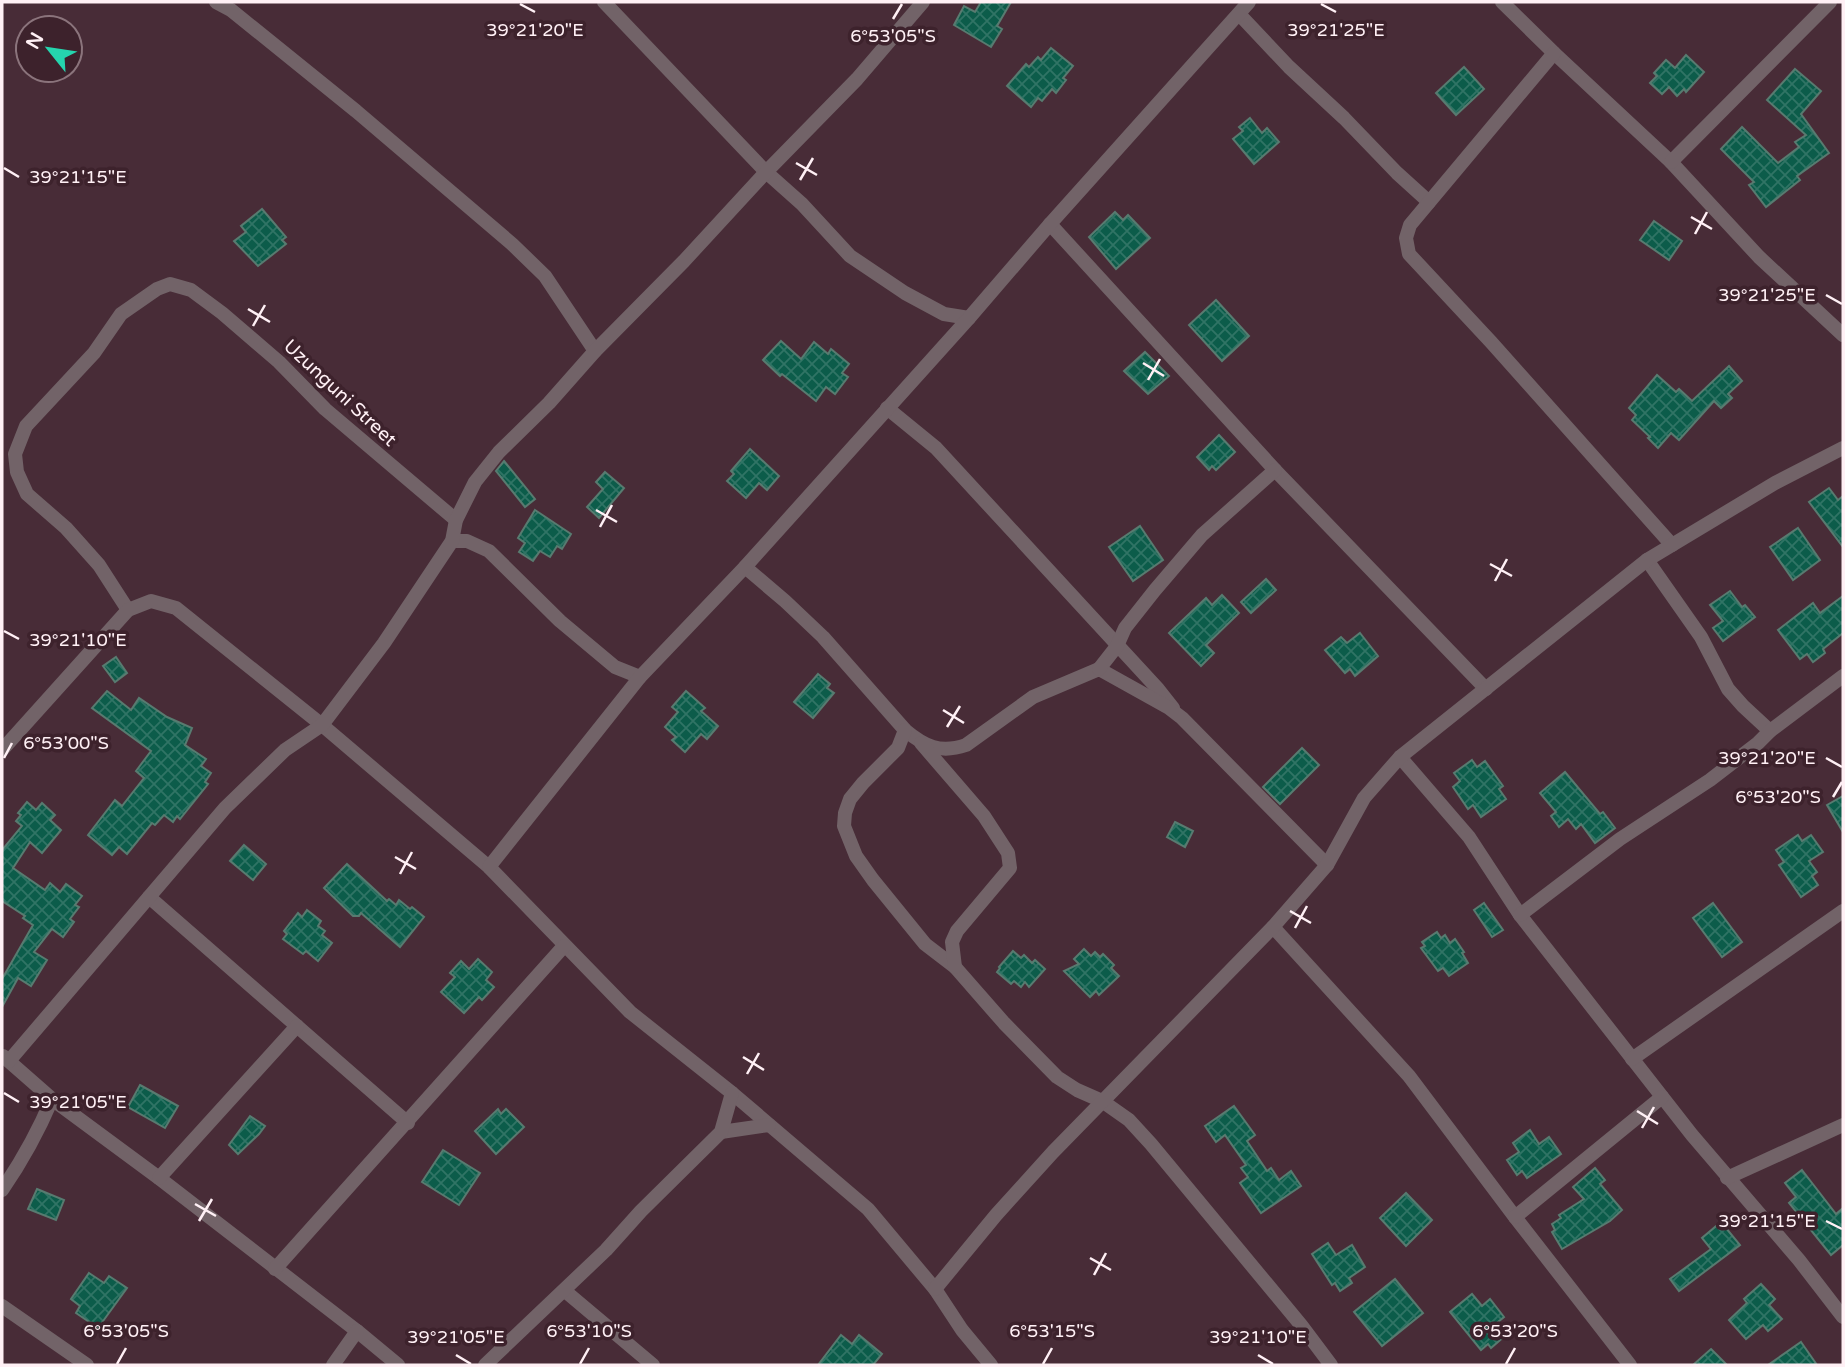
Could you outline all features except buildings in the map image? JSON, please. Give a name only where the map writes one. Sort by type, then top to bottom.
[{"type":"street","points":[[216,2],[231,10],[356,111],[512,244],[545,276],[595,351]]},
{"type":"street","points":[[604,2],[850,256],[905,293],[944,314],[969,318]]},
{"type":"street","points":[[398,1365],[358,1331],[159,1178],[52,1099],[5,1058],[225,808],[285,750],[322,725],[384,643],[452,541],[456,520],[475,482],[499,452],[549,403],[595,351],[857,79],[923,2]]},
{"type":"street","points":[[1502,2],[1671,162],[1759,257],[1843,335]]},
{"type":"street","points":[[1671,162],[1830,2]]},
{"type":"street","points":[[489,867],[640,677],[745,567],[1245,6],[1289,67],[1429,202]]},
{"type":"street","points":[[1553,53],[1410,225],[1406,238],[1409,254],[1672,545]]},
{"type":"street","points":[[1050,224],[1275,470],[1486,689]]},
{"type":"street","name":"Uzunguni Street","points":[[128,610],[99,565],[66,528],[27,494],[17,472],[15,454],[26,426],[94,353],[121,314],[157,289],[170,284],[191,290],[222,313],[279,362],[325,409],[456,520]]},
{"type":"street","points":[[887,408],[936,448],[1182,718],[1327,865]]},
{"type":"street","points":[[935,1289],[996,1215],[1102,1101],[1273,927],[1327,865],[1364,798],[1400,757],[1647,559],[1775,483],[1843,448]]},
{"type":"street","points":[[920,743],[941,749],[966,745],[1033,697],[1099,669],[1147,599],[1202,535],[1275,470]]},
{"type":"street","points":[[452,541],[467,541],[488,551],[560,621],[615,667],[640,677]]},
{"type":"street","points":[[1647,559],[1701,638],[1728,689],[1770,731]]},
{"type":"street","points":[[745,567],[823,637],[984,817],[1008,853],[1010,868],[957,931],[952,942],[954,967]]},
{"type":"street","points":[[2,750],[128,610],[151,601],[176,608],[322,725],[489,867],[630,1012],[732,1093],[868,1209],[935,1289],[962,1330],[991,1365]]},
{"type":"street","points":[[1099,669],[1182,718]]},
{"type":"street","points":[[1520,915],[1620,839],[1710,780],[1843,676]]},
{"type":"street","points":[[905,730],[898,748],[850,799],[844,825],[856,856],[925,944],[954,967],[1057,1077],[1102,1101],[1129,1120],[1301,1325],[1331,1365]]},
{"type":"street","points":[[1400,757],[1469,837],[1520,915],[1662,1097],[1727,1178],[1799,1260],[1843,1317]]},
{"type":"street","points":[[149,897],[408,1122]]},
{"type":"street","points":[[1632,1059],[1843,911]]},
{"type":"street","points":[[1273,927],[1409,1076],[1630,1365]]},
{"type":"street","points":[[275,1269],[565,946]]},
{"type":"street","points":[[159,1178],[297,1026]]},
{"type":"street","points":[[485,1365],[565,1291],[640,1211],[721,1132],[732,1093]]},
{"type":"street","points":[[1515,1217],[1662,1097]]},
{"type":"street","points":[[2,1190],[38,1131],[52,1099]]},
{"type":"street","points":[[721,1132],[769,1125]]},
{"type":"street","points":[[1727,1178],[1843,1125]]},
{"type":"street","points":[[565,1291],[653,1365]]},
{"type":"street","points":[[2,1306],[87,1365]]},
{"type":"street","points":[[333,1365],[358,1331]]}]
